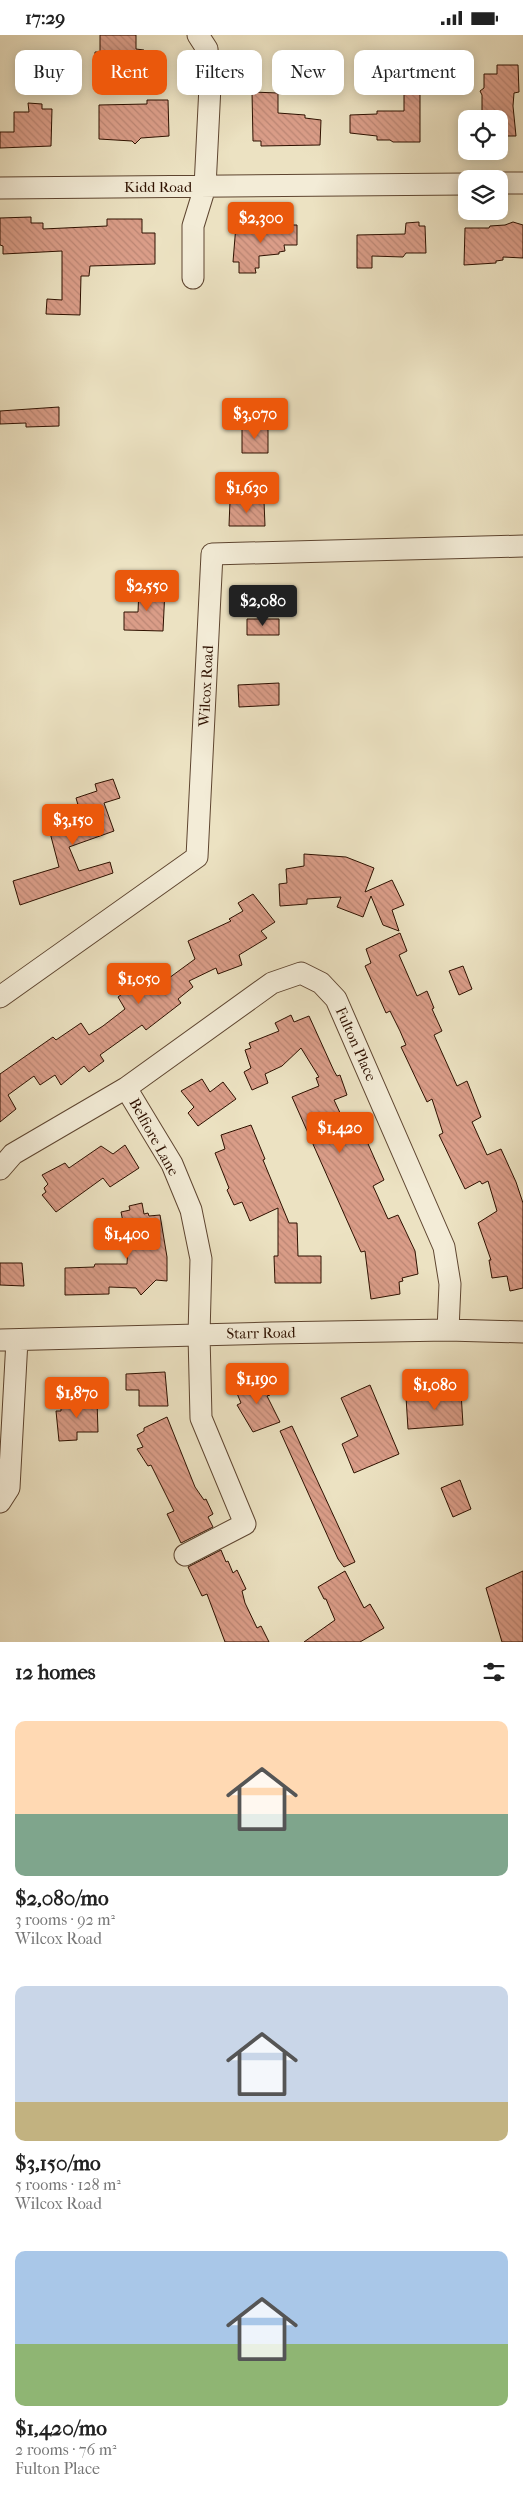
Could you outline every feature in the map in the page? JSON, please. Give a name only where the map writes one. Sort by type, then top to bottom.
[{"type":"street","points":[[193,278],[193,226],[205,187],[210,86],[207,49],[198,35]]},
{"type":"street","points":[[508,183],[523,183]]},
{"type":"street","name":"Kidd Road","points":[[0,188],[458,184]]},
{"type":"street","name":"Wilcox Road","points":[[0,997],[197,857],[212,554],[523,547]]},
{"type":"street","name":"Fulton Place","points":[[0,1169],[13,1154],[126,1088],[272,983],[302,973],[321,983],[336,999],[444,1247],[450,1284],[448,1331]]},
{"type":"street","name":"Belfiore Lane","points":[[126,1088],[172,1163],[191,1210],[201,1259],[199,1335],[202,1418],[245,1524],[185,1555]]},
{"type":"street","name":"Starr Road","points":[[9,1340],[448,1331],[523,1332]]},
{"type":"street","points":[[5,1482],[9,1340]]},
{"type":"building","points":[[100,35],[136,35],[136,49],[144,50],[100,50]]},
{"type":"building","points":[[497,65],[518,65],[519,92],[514,93],[513,106],[516,136],[508,136],[508,110],[482,110],[482,95],[480,91],[484,88],[484,74],[497,74]]},
{"type":"building","points":[[272,93],[272,95],[278,95],[278,113],[305,115],[305,118],[321,120],[320,145],[261,146],[261,141],[253,141],[252,95]]},
{"type":"building","points":[[404,95],[420,95],[420,142],[377,140],[377,136],[350,133],[350,115],[377,114],[377,111],[404,111]]},
{"type":"building","points":[[147,100],[168,100],[169,136],[141,138],[135,144],[132,141],[99,139],[99,105],[147,104]]},
{"type":"building","points":[[28,103],[42,104],[42,109],[52,109],[51,146],[0,148],[0,132],[14,132],[14,112],[29,112]]},
{"type":"building","points":[[31,217],[31,223],[43,223],[43,229],[107,226],[107,219],[142,219],[142,233],[155,233],[155,264],[90,266],[89,276],[81,276],[80,315],[46,314],[47,299],[62,300],[62,251],[3,254],[3,246],[0,245],[0,218]]},
{"type":"building","points":[[419,222],[419,226],[425,226],[426,253],[406,253],[403,257],[372,256],[372,268],[357,268],[357,235],[405,234],[406,223]]},
{"type":"building","points":[[513,222],[523,225],[523,258],[503,257],[503,260],[496,261],[496,263],[464,265],[465,228],[489,228],[490,226],[505,225]]},
{"type":"building","points":[[236,225],[297,225],[297,245],[284,245],[285,251],[279,252],[279,254],[259,256],[259,268],[255,268],[256,273],[239,273],[239,262],[233,262]]},
{"type":"building","points":[[59,407],[59,426],[26,427],[26,423],[0,424],[0,411]]},
{"type":"building","points":[[242,427],[268,427],[268,453],[242,453]]},
{"type":"building","points":[[230,501],[264,501],[265,526],[229,526]]},
{"type":"building","points":[[139,588],[165,589],[163,631],[124,630],[124,612],[138,612]]},
{"type":"building","points":[[247,619],[279,619],[279,635],[247,635]]},
{"type":"building","points":[[279,683],[279,705],[239,707],[238,685]]},
{"type":"building","points":[[113,779],[120,798],[104,803],[114,831],[69,847],[79,871],[110,862],[113,873],[20,905],[13,881],[59,867],[48,825],[75,815],[72,807],[78,805],[76,798],[97,791],[95,784]]},
{"type":"building","points":[[304,854],[346,857],[374,868],[365,892],[392,880],[404,905],[392,910],[399,931],[383,925],[371,896],[363,917],[337,907],[341,897],[307,899],[307,904],[280,906],[279,884],[287,883],[286,869],[304,866]]},
{"type":"building","points":[[253,894],[275,922],[261,931],[267,938],[239,955],[242,965],[218,974],[216,968],[189,981],[193,987],[178,999],[181,1003],[146,1030],[142,1025],[100,1055],[104,1061],[89,1072],[84,1066],[61,1085],[55,1075],[40,1085],[34,1076],[8,1095],[16,1109],[0,1122],[0,1074],[53,1037],[56,1040],[81,1023],[89,1035],[103,1026],[125,1009],[118,997],[161,966],[169,978],[195,959],[188,941],[231,921],[229,919],[243,911],[238,903]]},
{"type":"building","points":[[400,933],[407,951],[399,955],[417,996],[427,991],[434,1008],[432,1009],[442,1031],[434,1035],[457,1086],[467,1081],[481,1117],[472,1122],[487,1155],[501,1149],[516,1182],[523,1203],[523,1288],[510,1291],[507,1276],[492,1278],[489,1260],[491,1260],[478,1223],[497,1211],[488,1181],[482,1184],[480,1181],[465,1189],[439,1135],[443,1133],[432,1099],[427,1102],[401,1047],[406,1045],[400,1031],[390,1011],[386,1013],[365,966],[371,963],[366,949]]},
{"type":"building","points":[[463,966],[472,989],[459,995],[449,971]]},
{"type":"building","points":[[291,1015],[294,1022],[309,1016],[334,1071],[337,1076],[340,1075],[347,1095],[334,1100],[349,1132],[361,1128],[384,1180],[373,1186],[388,1219],[398,1215],[415,1251],[418,1274],[402,1278],[403,1281],[399,1282],[400,1294],[371,1299],[365,1251],[361,1252],[292,1097],[319,1086],[316,1078],[319,1077],[301,1048],[282,1066],[265,1074],[268,1083],[252,1090],[244,1072],[251,1068],[245,1050],[251,1048],[249,1043],[279,1031],[275,1023]]},
{"type":"building","points":[[202,1079],[210,1092],[223,1082],[236,1099],[198,1126],[188,1113],[194,1107],[181,1091]]},
{"type":"building","points":[[251,1125],[289,1223],[297,1223],[298,1256],[321,1256],[321,1283],[275,1283],[274,1256],[278,1256],[278,1208],[250,1221],[242,1202],[234,1205],[227,1190],[229,1188],[215,1153],[225,1149],[221,1135]]},
{"type":"building","points":[[125,1145],[139,1168],[110,1187],[103,1178],[56,1212],[42,1195],[46,1192],[44,1188],[48,1184],[42,1175],[65,1163],[69,1168],[101,1146],[113,1154]]},
{"type":"building","points":[[142,1203],[144,1214],[148,1213],[149,1216],[160,1215],[167,1257],[167,1281],[156,1280],[141,1295],[136,1288],[109,1287],[109,1294],[65,1295],[65,1268],[94,1267],[95,1264],[127,1264],[128,1246],[121,1212],[130,1210],[129,1206]]},
{"type":"building","points":[[0,1263],[22,1263],[24,1286],[0,1285]]},
{"type":"building","points":[[165,1372],[168,1406],[139,1406],[139,1390],[126,1390],[126,1374]]},
{"type":"building","points":[[261,1376],[270,1395],[267,1396],[280,1422],[253,1432],[237,1405],[241,1403],[236,1391]]},
{"type":"building","points":[[370,1385],[399,1454],[354,1473],[342,1444],[358,1436],[341,1398]]},
{"type":"building","points":[[461,1392],[463,1425],[408,1429],[406,1397]]},
{"type":"building","points":[[66,1400],[97,1400],[98,1432],[77,1432],[77,1440],[59,1441],[56,1411],[61,1411],[61,1406],[66,1406]]},
{"type":"building","points":[[167,1417],[195,1487],[204,1500],[206,1499],[213,1514],[208,1517],[213,1527],[181,1543],[167,1514],[174,1511],[151,1465],[148,1466],[137,1449],[143,1447],[137,1435],[144,1431],[144,1428]]},
{"type":"building","points":[[292,1426],[355,1562],[344,1567],[338,1559],[280,1431]]},
{"type":"building","points":[[460,1480],[471,1509],[453,1517],[441,1488]]},
{"type":"building","points":[[221,1550],[233,1573],[237,1570],[246,1589],[242,1591],[245,1603],[257,1628],[261,1626],[269,1642],[225,1642],[207,1594],[202,1596],[188,1567]]},
{"type":"building","points":[[345,1571],[364,1608],[370,1604],[384,1628],[360,1642],[304,1642],[335,1620],[326,1599],[324,1599],[318,1587]]},
{"type":"building","points":[[523,1571],[523,1642],[502,1642],[486,1588]]}]
